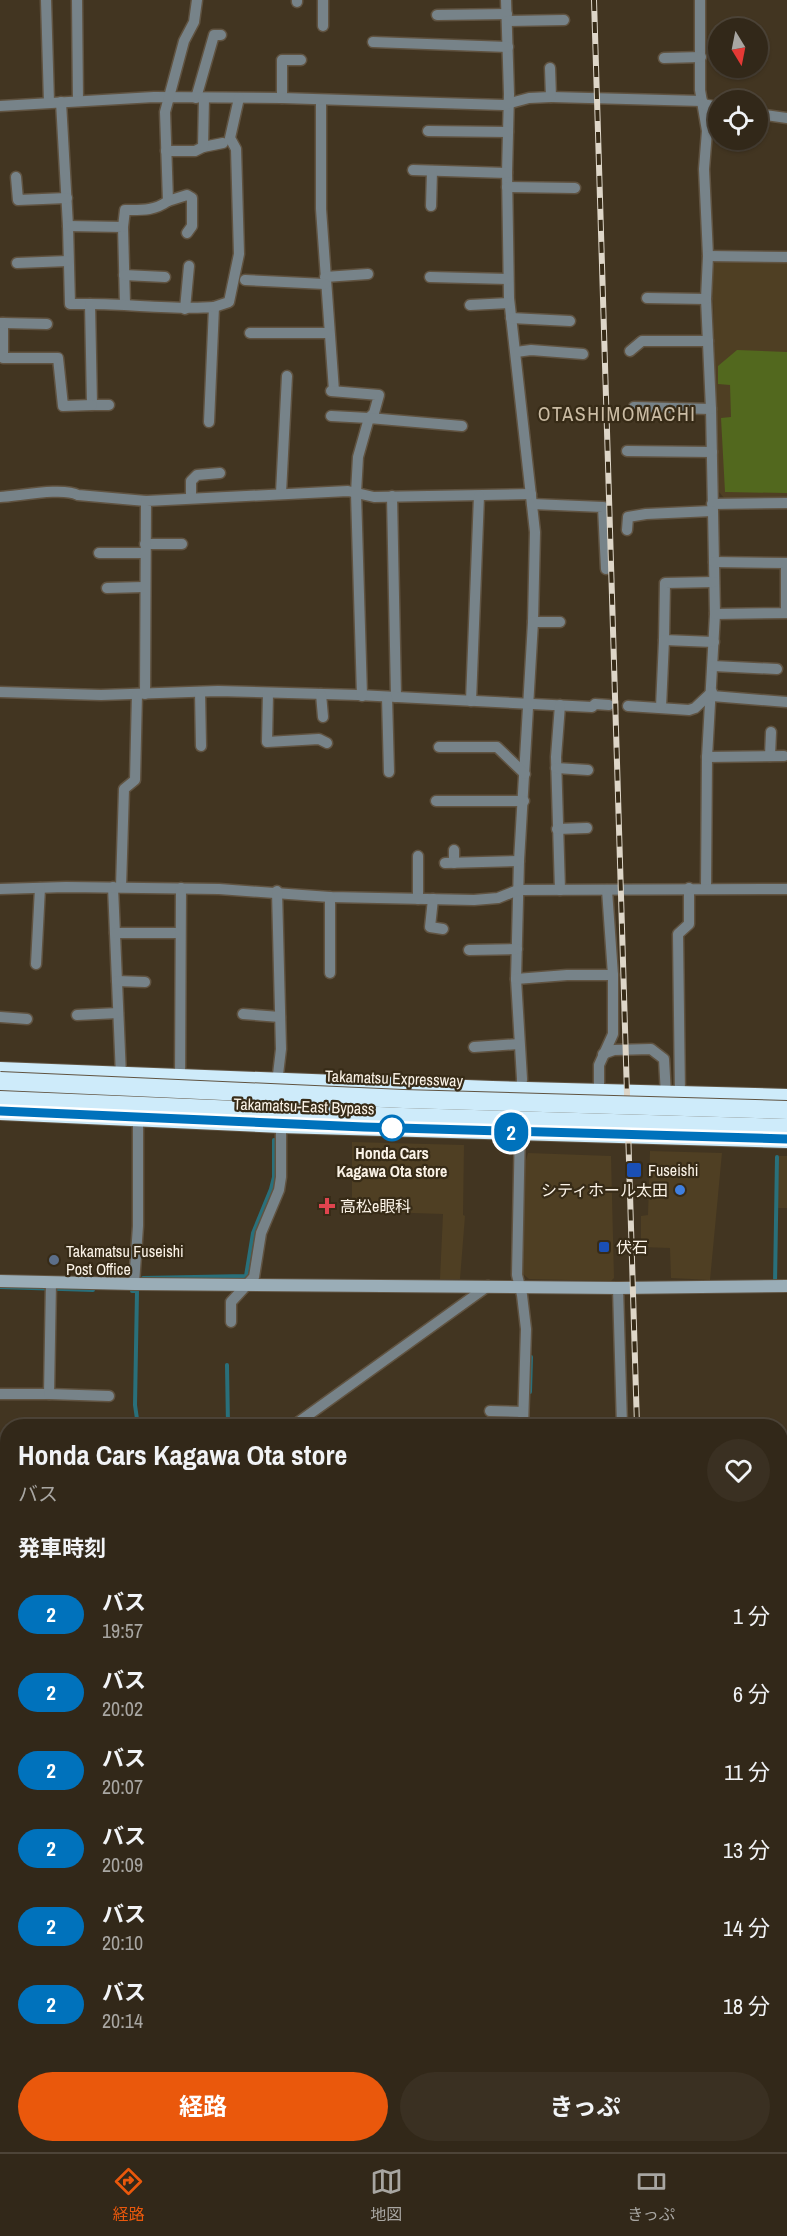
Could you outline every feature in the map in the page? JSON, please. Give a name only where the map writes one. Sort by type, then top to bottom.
[{"type":"highway","name":"Takamatsu-East Bypass","points":[[0,1071],[277,1083],[787,1098]]},
{"type":"highway","name":"Takamatsu Expressway","points":[[0,1082],[404,1099],[787,1110]]},
{"type":"highway","points":[[0,1100],[403,1117],[787,1128]]},
{"type":"highway","name":"Takamatsu-East Bypass","points":[[0,1111],[280,1124],[787,1139]]},
{"type":"street","points":[[46,0],[49,102]]},
{"type":"street","points":[[77,0],[78,101]]},
{"type":"street","points":[[168,201],[165,112],[184,41],[195,22],[197,0]]},
{"type":"street","points":[[323,0],[323,26]]},
{"type":"street","points":[[506,0],[509,103],[507,172],[509,303],[535,532],[533,622],[519,861],[516,979],[522,1091],[517,1275],[526,1329],[523,1419]]},
{"type":"street","points":[[700,0],[700,90],[707,131],[704,170],[708,255],[706,299],[711,409],[715,614],[712,694],[706,757],[706,888]]},
{"type":"street","points":[[436,15],[564,20]]},
{"type":"street","points":[[203,147],[200,98],[214,36],[221,35]]},
{"type":"street","points":[[373,42],[508,47]]},
{"type":"street","points":[[664,58],[701,57]]},
{"type":"street","points":[[282,98],[282,60],[301,60]]},
{"type":"street","points":[[550,68],[551,97]]},
{"type":"street","points":[[0,106],[169,98],[282,98],[503,105],[529,98],[551,97],[708,105]]},
{"type":"street","points":[[61,102],[70,304],[124,304],[185,309],[214,307],[229,302],[239,254],[236,149],[230,138],[239,98]]},
{"type":"street","points":[[321,100],[321,209],[333,391],[379,395],[374,413],[369,418],[358,457],[356,493],[362,696]]},
{"type":"street","points":[[768,115],[787,118]]},
{"type":"street","points":[[428,131],[508,132]]},
{"type":"street","points":[[166,151],[195,151],[223,143]]},
{"type":"street","points":[[413,170],[507,172]]},
{"type":"street","points":[[431,206],[432,171]]},
{"type":"street","points":[[16,177],[18,200],[67,198]]},
{"type":"street","points":[[507,187],[575,188]]},
{"type":"street","points":[[124,304],[123,227],[125,210],[147,210],[187,195],[192,198],[192,226],[187,233]]},
{"type":"street","points":[[68,226],[123,227]]},
{"type":"street","points":[[708,255],[787,257]]},
{"type":"street","points":[[17,262],[68,261]]},
{"type":"street","points":[[185,309],[189,266]]},
{"type":"street","points":[[246,279],[325,280],[368,274]]},
{"type":"street","points":[[124,275],[165,277]]},
{"type":"street","points":[[430,277],[508,279]]},
{"type":"street","points":[[647,298],[706,299]]},
{"type":"street","points":[[470,305],[509,303]]},
{"type":"street","points":[[90,304],[92,405]]},
{"type":"street","points":[[209,422],[214,307]]},
{"type":"street","points":[[512,318],[570,321]]},
{"type":"street","points":[[47,324],[1,323],[3,358],[58,358],[63,406],[109,405]]},
{"type":"street","points":[[250,333],[329,333]]},
{"type":"street","points":[[630,351],[642,341],[708,340]]},
{"type":"street","points":[[516,352],[531,350],[583,354]]},
{"type":"street","points":[[281,493],[287,376]]},
{"type":"street","points":[[634,407],[711,409]]},
{"type":"street","points":[[331,416],[462,426]]},
{"type":"street","points":[[627,451],[712,452]]},
{"type":"street","points":[[191,498],[191,481],[197,475],[220,473]]},
{"type":"street","points":[[0,497],[43,492],[72,492],[78,495],[146,501],[348,491],[374,497],[479,496],[603,507],[606,569]]},
{"type":"street","points":[[389,772],[392,697],[392,496]]},
{"type":"street","points":[[471,701],[479,496]]},
{"type":"street","points":[[121,1076],[115,933],[117,887],[124,789],[135,780],[141,694],[146,501]]},
{"type":"street","points":[[627,530],[628,517],[787,502]]},
{"type":"street","points":[[99,553],[182,544]]},
{"type":"street","points":[[714,562],[786,563],[786,613],[715,614]]},
{"type":"street","points":[[662,707],[665,583],[714,582]]},
{"type":"street","points":[[107,588],[144,587]]},
{"type":"street","points":[[533,622],[560,622]]},
{"type":"street","points":[[664,640],[714,642]]},
{"type":"street","points":[[713,666],[777,669]]},
{"type":"street","points":[[0,692],[102,695],[200,692],[321,694],[592,707],[595,704],[609,705]]},
{"type":"street","points":[[200,692],[201,746]]},
{"type":"street","points":[[268,693],[267,742],[319,739],[327,743]]},
{"type":"street","points":[[321,694],[323,717]]},
{"type":"street","points":[[628,706],[689,710],[712,694],[787,702]]},
{"type":"street","points":[[560,705],[556,768],[560,891]]},
{"type":"street","points":[[770,756],[771,732]]},
{"type":"street","points":[[439,747],[497,747],[525,774]]},
{"type":"street","points":[[706,757],[783,756]]},
{"type":"street","points":[[556,768],[588,770]]},
{"type":"street","points":[[436,801],[524,801]]},
{"type":"street","points":[[557,829],[586,828]]},
{"type":"street","points":[[454,850],[450,862],[519,861]]},
{"type":"street","points":[[418,856],[418,899]]},
{"type":"street","points":[[36,964],[40,888]]},
{"type":"street","points":[[180,1079],[181,888]]},
{"type":"street","points":[[0,889],[181,888],[277,891],[330,897],[433,899],[498,898],[518,890],[787,889]]},
{"type":"street","points":[[673,1095],[678,934],[689,924],[689,888]]},
{"type":"street","points":[[599,1093],[599,1065],[613,1034],[613,975],[607,890]]},
{"type":"street","points":[[277,891],[281,981],[281,1049],[277,1083]]},
{"type":"street","points":[[330,897],[330,973]]},
{"type":"street","points":[[433,899],[430,927],[443,929]]},
{"type":"street","points":[[115,933],[180,933]]},
{"type":"street","points":[[469,950],[517,949]]},
{"type":"street","points":[[516,979],[567,975],[613,975]]},
{"type":"street","points":[[117,981],[146,982]]},
{"type":"street","points":[[77,1015],[118,1013]]},
{"type":"street","points":[[243,1014],[280,1017]]},
{"type":"street","points":[[0,1017],[27,1019]]},
{"type":"street","points":[[474,1047],[519,1044]]},
{"type":"street","points":[[603,1054],[614,1050],[651,1049],[656,1051],[664,1059],[673,1095]]},
{"type":"street","points":[[134,1284],[138,1226],[138,1118]]},
{"type":"street","points":[[231,1322],[231,1302],[254,1277],[261,1233],[279,1190],[281,1177],[280,1124]]},
{"type":"street","points":[[0,1281],[618,1288],[787,1286]]},
{"type":"street","points":[[50,1394],[51,1282]]},
{"type":"street","points":[[303,1419],[488,1286]]},
{"type":"street","points":[[618,1288],[622,1419]]},
{"type":"street","points":[[0,1394],[109,1396]]},
{"type":"street","points":[[490,1411],[523,1412]]},
{"type":"shaded area","points":[[718,260],[787,261],[787,498],[724,498],[719,492],[712,266]]},
{"type":"shaded area","points":[[352,1142],[464,1145],[463,1215],[465,1216],[460,1279],[440,1279],[443,1214],[352,1211]]},
{"type":"shaded area","points":[[650,1151],[722,1153],[710,1280],[671,1278],[670,1248],[641,1247],[641,1216],[648,1215]]},
{"type":"shaded area","points":[[528,1153],[611,1156],[614,1278],[611,1281],[529,1279],[523,1274],[524,1167]]},
{"type":"shaded area","points":[[779,1156],[787,1156],[787,1208],[777,1208]]},
{"type":"green space","points":[[737,350],[787,352],[787,493],[725,492],[721,418],[731,417],[730,385],[718,384],[718,366]]},
{"type":"waterway","points":[[143,1278],[246,1276],[253,1233],[274,1177],[274,1140]]},
{"type":"waterway","points":[[775,1284],[777,1157]]},
{"type":"waterway","points":[[0,1287],[93,1290]]},
{"type":"waterway","points":[[132,1291],[137,1291],[135,1405],[137,1419]]},
{"type":"waterway","points":[[530,1392],[531,1357]]},
{"type":"waterway","points":[[227,1365],[228,1419]]},
{"type":"waterway","points":[[518,1414],[518,1419]]},
{"type":"tunnel","points":[[609,705],[628,706]]},
{"type":"railway","points":[[594,0],[637,1419]]},
{"type":"bus line","name":"2","points":[[0,1111],[364,1127],[787,1139]]},
{"type":"place","name":"Honda Cars Kagawa Ota store","points":[[392,1128]]},
{"type":"place","name":"Fuseishi","points":[[634,1170]]},
{"type":"place","name":"シティホール太田","points":[[680,1190]]},
{"type":"place","name":"高松e眼科","points":[[327,1206]]},
{"type":"place","name":"伏石","points":[[604,1247]]},
{"type":"place","name":"Takamatsu Fuseishi Post Office","points":[[54,1260]]},
{"type":"district","name":"OTASHIMOMACHI","points":[[617,413]]}]
